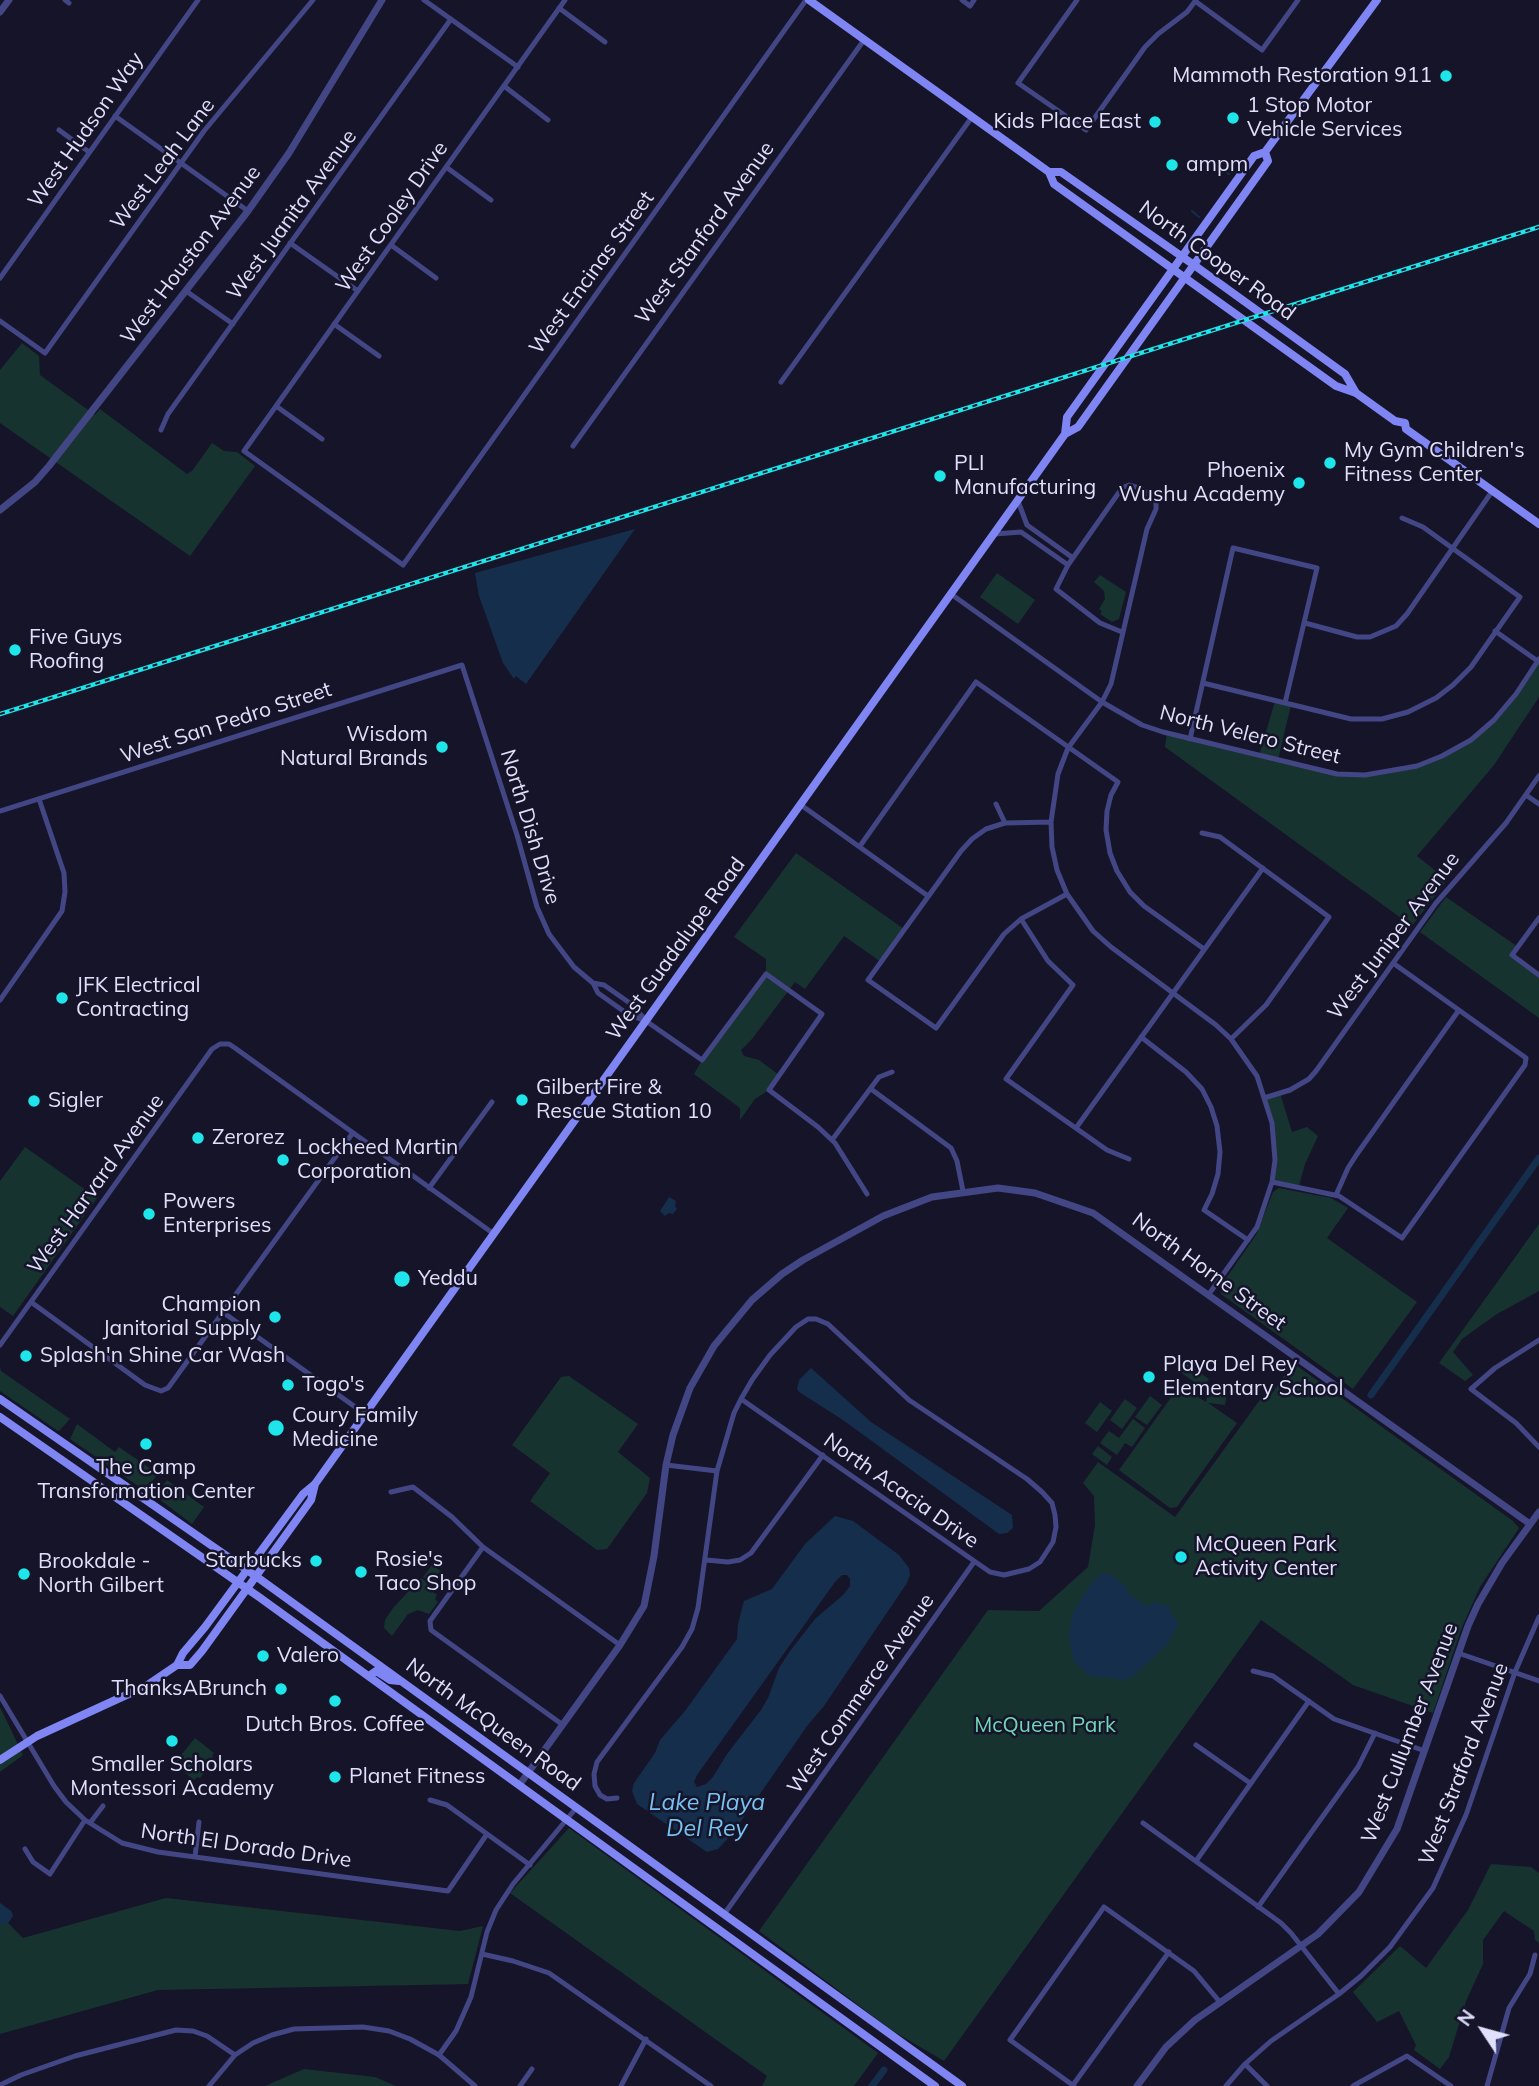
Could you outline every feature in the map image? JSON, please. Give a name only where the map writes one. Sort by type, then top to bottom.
[{"type":"main road","name":"North Cooper Road","points":[[807,0],[1049,172],[1054,184],[1185,278],[1336,386],[1356,393],[1395,421],[1405,423],[1406,429],[1539,524]]},
{"type":"main road","name":"West Guadalupe Road","points":[[1065,433],[1067,417],[1172,268],[1254,156],[1265,152],[1377,0]]},
{"type":"main road","name":"West Guadalupe Road","points":[[0,1760],[26,1742],[57,1726],[146,1686],[177,1665],[183,1653],[303,1494],[315,1484],[365,1415],[1065,433],[1078,426],[1185,278],[1268,161],[1265,152]]},
{"type":"main road","name":"North Cooper Road","points":[[1049,172],[1061,172],[1194,265],[1345,374],[1356,393]]},
{"type":"main road","name":"North McQueen Road","points":[[0,1399],[257,1577],[962,2086]]},
{"type":"main road","name":"North McQueen Road","points":[[0,1418],[248,1588],[935,2086]]},
{"type":"main road","points":[[83,1475],[92,1463]]},
{"type":"main road","name":"West Guadalupe Road","points":[[177,1665],[190,1665],[196,1659],[311,1500],[315,1484]]},
{"type":"main road","points":[[369,1676],[376,1671],[390,1680],[402,1681]]},
{"type":"main road","points":[[766,1963],[775,1950]]},
{"type":"main road","points":[[890,2054],[899,2043]]},
{"type":"street","points":[[0,12],[9,0]]},
{"type":"street","name":"West Hudson Way","points":[[0,278],[198,0]]},
{"type":"street","name":"West Leah Lane","points":[[0,321],[45,354],[204,131],[313,0]]},
{"type":"street","name":"West Houston Avenue","points":[[0,510],[35,482],[50,466],[248,211],[289,153],[382,0]]},
{"type":"street","points":[[424,0],[518,66]]},
{"type":"street","name":"West Cooley Drive","points":[[244,452],[565,0]]},
{"type":"street","name":"West Encinas Street","points":[[244,452],[402,565],[807,0]]},
{"type":"street","points":[[962,0],[972,3]]},
{"type":"street","points":[[1077,0],[1018,83],[1086,130],[1145,47],[1196,1],[1262,50],[1298,0]]},
{"type":"street","points":[[559,8],[605,42]]},
{"type":"street","name":"West Juanita Avenue","points":[[161,430],[168,414],[451,19]]},
{"type":"street","name":"West Stanford Avenue","points":[[573,446],[864,40]]},
{"type":"street","points":[[504,86],[548,120]]},
{"type":"street","points":[[115,116],[248,211]]},
{"type":"street","points":[[782,382],[972,117]]},
{"type":"street","points":[[59,130],[89,152]]},
{"type":"street","points":[[446,167],[491,200]]},
{"type":"street","points":[[290,243],[358,291]]},
{"type":"street","points":[[391,245],[436,278]]},
{"type":"street","points":[[186,291],[233,324]]},
{"type":"street","points":[[334,324],[379,356]]},
{"type":"street","points":[[276,406],[322,439]]},
{"type":"street","points":[[1122,632],[1100,623],[1056,589],[1068,565],[1122,488],[1129,485],[1142,489],[1150,496],[1156,502],[1156,509],[1147,528],[1111,684],[1102,702],[1069,748],[1058,774],[1051,822],[1052,847],[1057,870],[1067,894],[1093,931],[1231,1039],[1258,1076],[1272,1123],[1272,1182],[1256,1227],[1209,1294]]},
{"type":"street","points":[[1305,623],[1357,637],[1370,637],[1396,626],[1493,490]]},
{"type":"street","points":[[1018,501],[1027,525],[1073,558]]},
{"type":"street","points":[[1203,683],[1351,719],[1382,719],[1408,712],[1436,698],[1453,685],[1471,667],[1520,597],[1423,527],[1402,518]]},
{"type":"street","points":[[995,534],[1021,532],[1068,565]]},
{"type":"street","points":[[1189,739],[1233,548],[1317,568],[1285,703]]},
{"type":"street","name":"North Velero Street","points":[[951,594],[1102,702],[1142,725],[1189,739],[1337,774],[1391,772],[1439,757],[1473,739],[1516,694],[1538,661]]},
{"type":"street","points":[[1495,631],[1538,661]]},
{"type":"street","name":"West San Pedro Street","points":[[0,811],[462,665]]},
{"type":"street","name":"North Dish Drive","points":[[462,665],[517,835],[537,907],[557,946],[574,967],[593,983],[598,993],[629,1015],[646,1021]]},
{"type":"street","points":[[860,846],[976,682],[1118,782],[1107,811],[1110,853],[1117,871],[1130,892],[1144,906],[1204,949]]},
{"type":"street","name":"West Juniper Avenue","points":[[1264,1098],[1290,1090],[1309,1079],[1441,896],[1506,823],[1539,776]]},
{"type":"street","points":[[1526,795],[1539,804]]},
{"type":"street","points":[[0,1000],[62,911],[64,873],[39,799]]},
{"type":"street","points":[[996,804],[1005,823]]},
{"type":"street","points":[[802,805],[928,896]]},
{"type":"street","points":[[1051,822],[1005,823],[986,829],[972,839],[868,981],[936,1028],[1004,934],[1021,919],[1067,894]]},
{"type":"street","points":[[1202,833],[1220,837],[1329,917],[1266,1005],[1231,1039]]},
{"type":"street","points":[[1076,1128],[1263,867]]},
{"type":"street","points":[[1539,918],[1512,955],[1539,975]]},
{"type":"street","points":[[1021,919],[1048,961],[1073,985],[1006,1079],[1107,1150],[1129,1159]]},
{"type":"street","points":[[1272,1182],[1336,1195],[1402,1238],[1525,1065],[1527,1058],[1393,963]]},
{"type":"street","points":[[646,1021],[702,1060],[766,974],[822,1014],[769,1090],[832,1140],[867,1194]]},
{"type":"street","name":"North Dish Drive","points":[[593,983],[604,985],[635,1006],[646,1021]]},
{"type":"street","points":[[1336,1195],[1357,1154],[1459,1010]]},
{"type":"street","points":[[1140,1037],[1186,1072],[1202,1089],[1217,1126],[1220,1152],[1218,1174],[1204,1210],[1248,1240]]},
{"type":"street","name":"West Harvard Avenue","points":[[0,1345],[212,1049],[220,1044],[229,1044],[235,1048],[352,1134]]},
{"type":"street","points":[[832,1140],[879,1077],[892,1072]]},
{"type":"street","points":[[520,1784],[638,1619],[648,1592],[666,1465],[678,1416],[704,1361],[725,1330],[758,1295],[803,1260],[884,1216],[924,1199],[963,1191],[957,1161],[951,1148],[871,1089]]},
{"type":"street","points":[[429,1188],[492,1102]]},
{"type":"street","points":[[31,1302],[145,1385],[161,1391],[175,1382],[352,1134],[494,1234]]},
{"type":"street","name":"North Horne Street","points":[[963,1191],[998,1188],[1035,1193],[1081,1207],[1109,1222],[1530,1524]]},
{"type":"street","points":[[224,1313],[365,1415]]},
{"type":"street","name":"North Acacia Drive","points":[[808,1319],[828,1324],[909,1400],[1027,1479],[1042,1492],[1052,1503],[1055,1515],[1053,1542],[1040,1562],[1030,1569],[1004,1575],[990,1572],[741,1399],[770,1355],[796,1326],[808,1319]]},
{"type":"street","points":[[1538,1443],[1471,1389],[1495,1368],[1539,1340]]},
{"type":"street","points":[[617,1798],[607,1799],[600,1795],[595,1786],[597,1762],[682,1647],[692,1629],[706,1560],[717,1471],[725,1440],[741,1399]]},
{"type":"street","points":[[706,1560],[728,1562],[740,1560],[751,1553],[823,1455]]},
{"type":"street","points":[[666,1465],[717,1471]]},
{"type":"street","points":[[391,1492],[413,1487],[452,1517],[483,1547],[621,1645]]},
{"type":"street","name":"West Cullumber Avenue","points":[[1137,2086],[1166,2047],[1219,2001],[1302,1947],[1345,1908],[1370,1876],[1397,1829],[1468,1626],[1484,1593],[1539,1512]]},
{"type":"street","points":[[483,1547],[430,1621],[431,1630],[563,1725]]},
{"type":"street","name":"West Commerce Avenue","points":[[725,1913],[974,1562]]},
{"type":"street","name":"West Straford Avenue","points":[[1226,2086],[1245,2064],[1281,2033],[1339,1994],[1390,1947],[1433,1888],[1466,1815],[1515,1672],[1539,1617]]},
{"type":"street","points":[[1458,1653],[1539,1681]]},
{"type":"street","points":[[1252,1671],[1273,1676],[1334,1719],[1425,1751]]},
{"type":"street","name":"North El Dorado Drive","points":[[0,1696],[54,1786],[88,1821],[122,1843],[158,1852],[448,1891],[487,1834]]},
{"type":"street","points":[[1196,1861],[1309,1701]]},
{"type":"street","points":[[1258,1906],[1358,1767],[1375,1733]]},
{"type":"street","points":[[1196,1745],[1250,1783]]},
{"type":"street","points":[[430,1800],[447,1805],[530,1865]]},
{"type":"street","points":[[25,1849],[33,1862],[50,1874],[88,1821],[103,1806]]},
{"type":"street","points":[[439,2055],[456,2031],[471,1997],[496,1910],[577,1807]]},
{"type":"street","points":[[195,1857],[199,1822]]},
{"type":"street","points":[[1143,1824],[1281,1923],[1339,1994]]},
{"type":"street","points":[[1169,1952],[1074,2086],[1010,2040],[1104,1907],[1169,1952],[1194,1971],[1219,2001]]},
{"type":"street","points":[[482,1954],[549,1973],[711,2086]]},
{"type":"street","points":[[1487,2086],[1509,2008],[1530,1974],[1535,1955]]},
{"type":"street","points":[[209,2086],[234,2055],[253,2043],[294,2029],[363,2027],[389,2031],[410,2039],[439,2055],[475,2086]]},
{"type":"street","points":[[0,2085],[75,2056],[176,2030],[208,2036],[234,2055]]},
{"type":"street","points":[[621,2086],[646,2039]]},
{"type":"street","points":[[1353,2086],[1406,2056],[1451,2086]]},
{"type":"street","points":[[1245,2064],[1267,2086]]},
{"type":"street","points":[[520,2086],[532,2069]]},
{"type":"green space","points":[[22,343],[39,356],[40,375],[95,415],[100,409],[187,474],[212,443],[224,451],[237,452],[255,466],[190,556],[0,423],[0,370]]},
{"type":"green space","points":[[997,573],[1035,600],[1018,624],[980,597]]},
{"type":"green space","points":[[1100,575],[1126,592],[1119,619],[1112,622],[1100,614],[1102,611],[1099,609],[1105,599],[1104,591],[1094,582]]},
{"type":"green space","points":[[1539,662],[1539,697],[1494,765],[1417,856],[1447,880],[1412,926],[1165,747],[1167,733],[1259,756],[1275,701],[1291,705],[1278,760],[1337,774],[1365,775],[1417,766],[1471,740],[1494,720]]},
{"type":"green space","points":[[796,853],[904,929],[881,962],[844,936],[805,989],[795,982],[741,1050],[744,1056],[759,1060],[779,1075],[769,1090],[755,1099],[740,1120],[740,1108],[694,1074],[766,974],[766,959],[734,937]]},
{"type":"green space","points":[[1446,897],[1518,947],[1512,955],[1539,975],[1539,1018],[1420,932]]},
{"type":"green space","points":[[1280,1093],[1292,1132],[1307,1127],[1318,1136],[1305,1164],[1299,1186],[1272,1182],[1275,1160],[1272,1123],[1264,1098]]},
{"type":"green space","points":[[25,1147],[97,1198],[13,1316],[0,1307],[0,1181]]},
{"type":"green space","points":[[1279,1188],[1331,1198],[1348,1208],[1327,1238],[1417,1302],[1353,1389],[1221,1294],[1220,1287],[1256,1235],[1273,1192]]},
{"type":"green space","points":[[1539,1224],[1539,1291],[1497,1314],[1462,1339],[1453,1352],[1473,1375],[1465,1381],[1439,1363]]},
{"type":"green space","points":[[1186,1363],[1209,1379],[1203,1388],[1180,1372]]},
{"type":"green space","name":"McQueen Park","points":[[1293,1363],[1513,1521],[1519,1528],[1480,1587],[1462,1627],[1433,1713],[1353,1685],[1261,1620],[944,2061],[893,2031],[759,1931],[988,1610],[1039,1611],[1088,1567],[1095,1525],[1094,1496],[1083,1483],[1098,1462],[1175,1517],[1259,1401],[1273,1392]]},
{"type":"green space","points":[[0,1367],[1,1371],[70,1419],[58,1431],[0,1391]]},
{"type":"green space","points":[[569,1376],[638,1424],[618,1452],[650,1478],[647,1493],[607,1549],[597,1550],[530,1501],[550,1473],[512,1445],[561,1377]]},
{"type":"green space","points":[[1180,1385],[1206,1402],[1208,1392],[1227,1395],[1225,1405],[1208,1403],[1237,1423],[1177,1507],[1170,1508],[1119,1470]]},
{"type":"green space","points":[[1150,1396],[1162,1405],[1147,1425],[1135,1417]]},
{"type":"green space","points":[[1125,1399],[1137,1408],[1122,1429],[1110,1420]]},
{"type":"green space","points":[[1100,1402],[1112,1411],[1097,1432],[1085,1423]]},
{"type":"green space","points":[[1133,1419],[1145,1428],[1132,1447],[1125,1443],[1117,1455],[1100,1443],[1109,1431],[1119,1438]]},
{"type":"green space","points":[[77,1424],[115,1452],[119,1447],[158,1474],[148,1486],[141,1488],[70,1439]]},
{"type":"green space","points":[[1098,1446],[1112,1457],[1107,1465],[1092,1454]]},
{"type":"green space","points":[[167,1480],[204,1507],[192,1524],[155,1496]]},
{"type":"green space","points":[[432,1565],[442,1572],[437,1583],[433,1584],[423,1577]]},
{"type":"green space","points":[[421,1578],[433,1586],[438,1602],[429,1614],[418,1610],[408,1614],[392,1636],[384,1628],[385,1620]]},
{"type":"green space","points":[[0,1707],[23,1755],[0,1772]]},
{"type":"green space","points":[[195,1738],[214,1753],[212,1756],[215,1759],[200,1778],[194,1780],[174,1764]]},
{"type":"green space","points":[[569,1828],[878,2053],[854,2086],[762,2086],[767,2076],[510,1893]]},
{"type":"green space","points":[[1491,1864],[1531,1867],[1539,1873],[1539,1943],[1535,1940],[1534,1931],[1504,1911],[1483,1940],[1483,1964],[1466,2001],[1449,2057],[1440,2069],[1414,2050],[1416,2045],[1399,2011],[1377,2022],[1353,1992],[1400,1946],[1426,1968],[1468,1910]]},
{"type":"green space","points":[[166,1898],[460,1931],[483,1926],[468,1984],[158,1990],[0,2034],[0,1903],[11,1911],[13,1916],[8,1923],[23,1938]]},
{"type":"green space","points":[[304,2069],[375,2077],[396,2086],[265,2086]]},
{"type":"water","points":[[635,529],[526,684],[516,676],[514,679],[503,663],[479,596],[475,573]]},
{"type":"water","points":[[669,1197],[676,1201],[677,1209],[673,1214],[665,1216],[660,1211]]},
{"type":"water","points":[[811,1368],[871,1422],[1012,1515],[1013,1528],[1007,1533],[999,1534],[843,1420],[799,1392],[799,1380]]},
{"type":"water","name":"Lake Playa Del Rey","points":[[835,1516],[853,1521],[899,1555],[909,1568],[910,1575],[824,1706],[807,1726],[733,1833],[718,1849],[707,1852],[637,1804],[632,1791],[634,1783],[655,1753],[660,1740],[685,1711],[737,1639],[744,1601],[772,1589],[805,1544]],"holes":[[[842,1575],[847,1575],[850,1586],[815,1619],[790,1651],[779,1668],[761,1710],[713,1777],[706,1784],[697,1787],[694,1782],[697,1775],[835,1582]]]},
{"type":"water","points":[[1109,1573],[1124,1585],[1130,1595],[1148,1607],[1154,1602],[1170,1607],[1171,1615],[1179,1623],[1166,1646],[1132,1677],[1123,1680],[1092,1677],[1086,1673],[1074,1662],[1069,1639],[1072,1616],[1081,1599],[1095,1579],[1101,1574]]},
{"type":"water","points":[[0,1903],[11,1911],[13,1916],[8,1923],[0,1925]]},
{"type":"waterway","points":[[1272,99],[1276,106]]},
{"type":"waterway","points":[[1223,170],[1229,174]]},
{"type":"waterway","points":[[1192,211],[1199,217]]},
{"type":"waterway","points":[[1371,1395],[1539,1158]]},
{"type":"waterway","points":[[872,2086],[884,2070]]},
{"type":"railway","points":[[0,714],[1539,227]]},
{"type":"place","name":"Mammoth Restoration 911","points":[[1446,76]]},
{"type":"place","name":"1 Stop Motor Vehicle Services","points":[[1233,118]]},
{"type":"place","name":"Kids Place East","points":[[1155,122]]},
{"type":"place","name":"ampm","points":[[1172,165]]},
{"type":"place","name":"My Gym Children's Fitness Center","points":[[1330,463]]},
{"type":"place","name":"PLI Manufacturing","points":[[940,476]]},
{"type":"place","name":"Phoenix Wushu Academy","points":[[1299,483]]},
{"type":"place","name":"Five Guys Roofing","points":[[15,650]]},
{"type":"place","name":"Wisdom Natural Brands","points":[[442,747]]},
{"type":"place","name":"JFK Electrical Contracting","points":[[62,998]]},
{"type":"place","name":"Gilbert Fire & Rescue Station 10","points":[[522,1100]]},
{"type":"place","name":"Sigler","points":[[34,1101]]},
{"type":"place","name":"Zerorez","points":[[198,1138]]},
{"type":"place","name":"Lockheed Martin Corporation","points":[[283,1160]]},
{"type":"place","name":"Powers Enterprises","points":[[149,1214]]},
{"type":"place","name":"Yeddu","points":[[402,1279]]},
{"type":"place","name":"Champion Janitorial Supply","points":[[275,1317]]},
{"type":"place","name":"Splash'n Shine Car Wash","points":[[26,1356]]},
{"type":"place","name":"Playa Del Rey Elementary School","points":[[1149,1377]]},
{"type":"place","name":"Togo's","points":[[288,1385]]},
{"type":"place","name":"Coury Family Medicine","points":[[276,1428]]},
{"type":"place","name":"The Camp Transformation Center","points":[[146,1444]]},
{"type":"place","name":"McQueen Park Activity Center","points":[[1181,1557]]},
{"type":"place","name":"Starbucks","points":[[316,1561]]},
{"type":"place","name":"Rosie's Taco Shop","points":[[361,1572]]},
{"type":"place","name":"Brookdale - North Gilbert","points":[[24,1574]]},
{"type":"place","name":"Valero","points":[[263,1656]]},
{"type":"place","name":"ThanksABrunch","points":[[281,1689]]},
{"type":"place","name":"Dutch Bros. Coffee","points":[[335,1701]]},
{"type":"place","name":"Smaller Scholars Montessori Academy","points":[[172,1741]]},
{"type":"place","name":"Planet Fitness","points":[[335,1777]]}]
